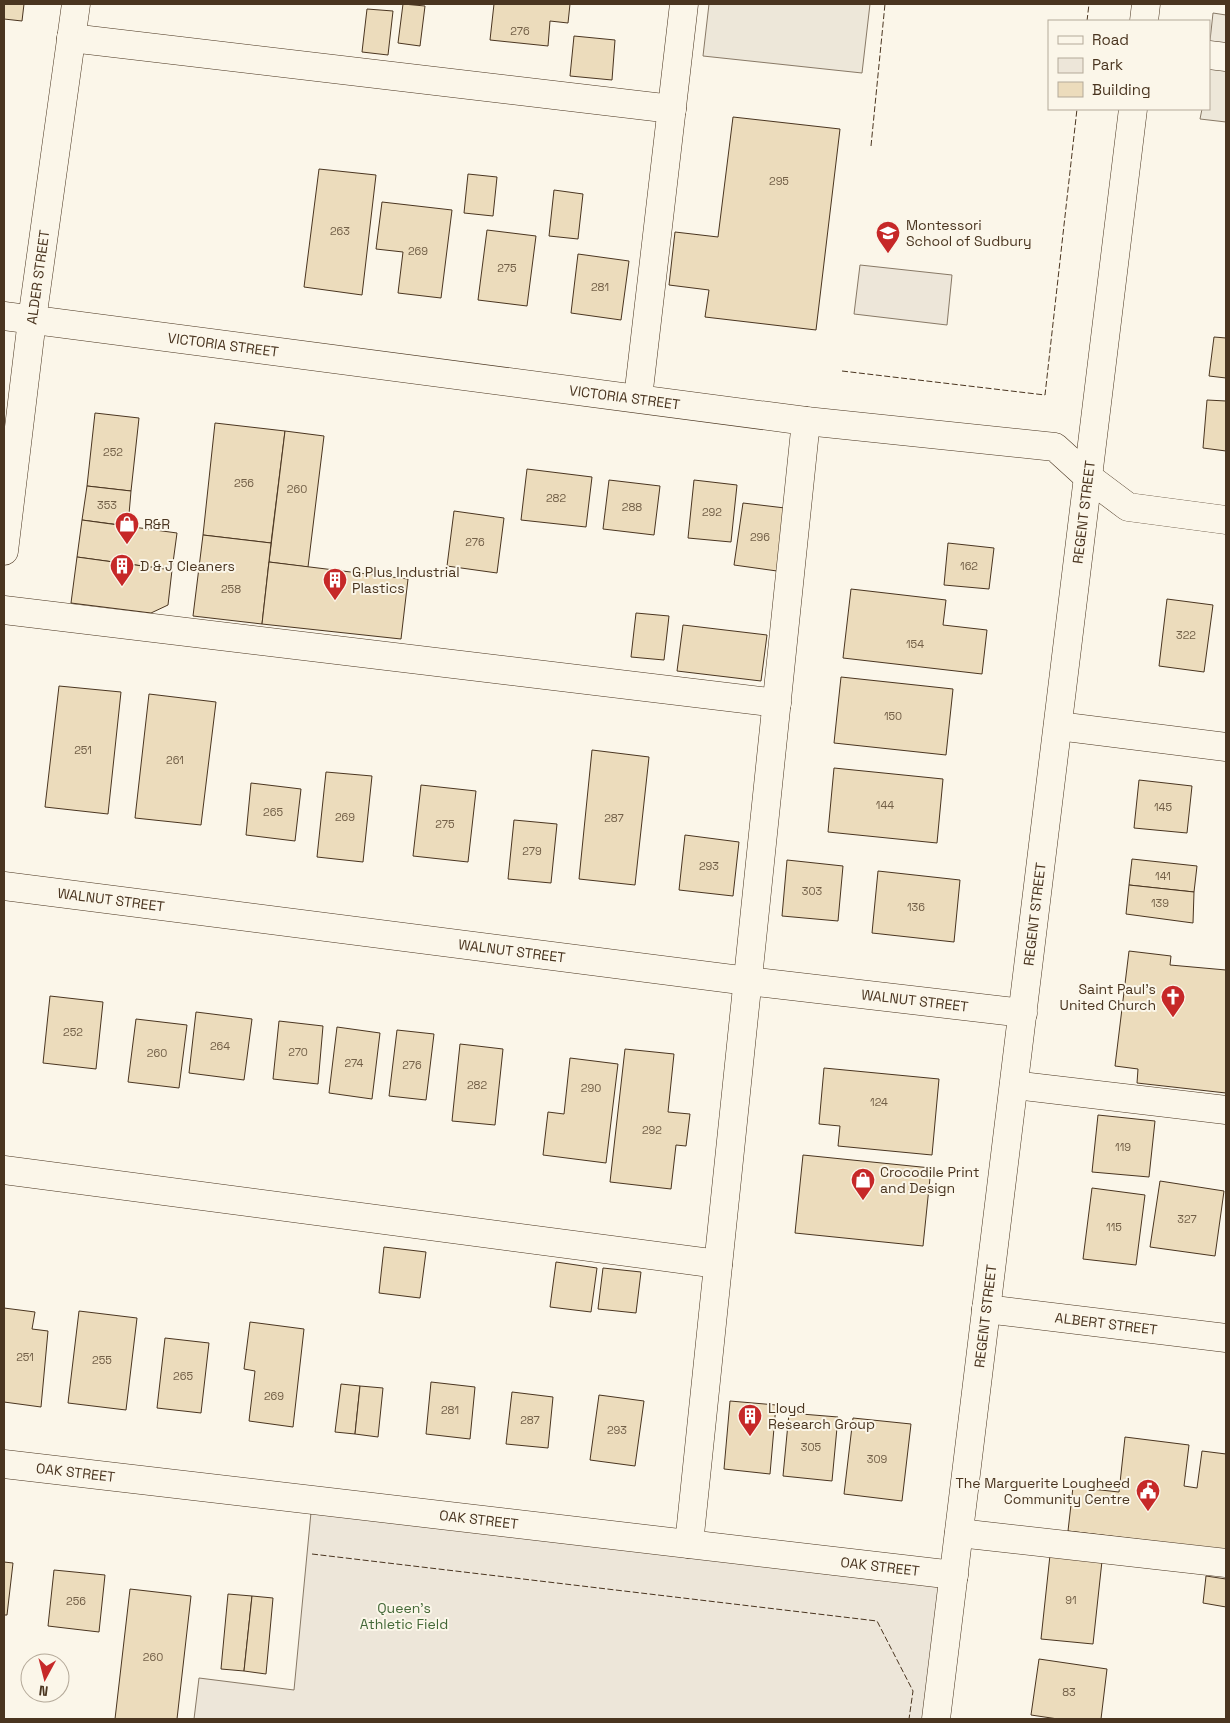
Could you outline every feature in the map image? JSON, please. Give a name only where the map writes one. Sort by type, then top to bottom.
[{"type":"street","name":"ALDER STREET","points":[[4,551],[32,320],[76,4]]},
{"type":"street","points":[[638,398],[684,4]]},
{"type":"street","points":[[1144,20],[1146,4]]},
{"type":"street","points":[[71,38],[672,109]]},
{"type":"street","points":[[1210,54],[1226,57]]},
{"type":"street","name":"REGENT STREET","points":[[936,1719],[1133,110]]},
{"type":"street","name":"VICTORIA STREET","points":[[4,316],[806,421],[1055,447],[1088,477],[1128,507],[1226,520]]},
{"type":"street","points":[[689,1544],[806,421]]},
{"type":"street","points":[[4,610],[777,703]]},
{"type":"street","points":[[1058,726],[1226,747]]},
{"type":"street","name":"WALNUT STREET","points":[[4,886],[748,981],[1022,1013]]},
{"type":"street","points":[[1014,1085],[1226,1110]]},
{"type":"street","points":[[4,1170],[718,1264]]},
{"type":"street","name":"ALBERT STREET","points":[[986,1309],[1226,1338]]},
{"type":"street","name":"OAK STREET","points":[[4,1464],[954,1575]]},
{"type":"street","points":[[959,1533],[1226,1562]]},
{"type":"green space","points":[[860,265],[952,275],[947,325],[854,314]]},
{"type":"green space","name":"Queen's Athletic Field","points":[[312,1502],[958,1579],[940,1719],[194,1719],[199,1678],[294,1690]]},
{"type":"shaded area","points":[[709,4],[870,4],[862,73],[703,56]]},
{"type":"shaded area","points":[[1213,13],[1226,15],[1226,122],[1200,119],[1202,110],[1210,110],[1210,41]]},
{"type":"building","points":[[4,4],[24,4],[22,21],[4,19]]},
{"type":"building","points":[[403,4],[425,6],[420,46],[398,43]]},
{"type":"building","points":[[494,4],[570,4],[568,23],[550,21],[548,46],[490,40]]},
{"type":"building","points":[[367,9],[393,11],[388,55],[362,52]]},
{"type":"building","points":[[574,36],[615,40],[612,80],[570,76]]},
{"type":"building","points":[[733,117],[840,129],[816,330],[705,317],[709,290],[669,285],[675,232],[718,237]]},
{"type":"building","points":[[319,169],[376,175],[362,295],[304,287]]},
{"type":"building","points":[[468,174],[497,177],[493,216],[464,213]]},
{"type":"building","points":[[554,190],[583,194],[578,239],[549,236]]},
{"type":"building","points":[[382,202],[452,210],[441,298],[398,293],[403,252],[376,249]]},
{"type":"building","points":[[487,230],[536,236],[527,306],[478,300]]},
{"type":"building","points":[[578,254],[629,261],[621,320],[571,313]]},
{"type":"building","points":[[1214,337],[1226,338],[1226,378],[1209,376]]},
{"type":"building","points":[[1207,400],[1226,401],[1226,451],[1203,448]]},
{"type":"building","points":[[95,413],[139,418],[131,491],[87,486]]},
{"type":"building","points":[[215,423],[285,431],[271,543],[203,535]]},
{"type":"building","points":[[285,431],[324,436],[308,567],[269,562]]},
{"type":"building","points":[[527,469],[592,477],[586,527],[521,520]]},
{"type":"building","points":[[609,480],[660,486],[654,535],[603,529]]},
{"type":"building","points":[[694,480],[737,485],[731,542],[688,538]]},
{"type":"building","points":[[87,486],[131,491],[128,526],[82,520]]},
{"type":"building","points":[[743,503],[785,508],[777,571],[734,565]]},
{"type":"building","points":[[454,511],[504,518],[497,573],[447,566]]},
{"type":"building","name":"R&R","points":[[82,520],[177,533],[172,570],[77,557]]},
{"type":"building","points":[[203,535],[271,543],[262,624],[193,616]]},
{"type":"building","points":[[948,543],[994,548],[989,589],[944,585]]},
{"type":"building","name":"D & J Cleaners","points":[[77,557],[172,570],[168,605],[151,613],[71,603]]},
{"type":"building","name":"G Plus Industrial Plastics","points":[[269,562],[408,579],[401,639],[262,624]]},
{"type":"building","points":[[851,589],[946,600],[943,625],[987,630],[982,674],[843,658]]},
{"type":"building","points":[[1167,599],[1213,605],[1204,672],[1159,666]]},
{"type":"building","points":[[636,613],[669,616],[664,660],[631,657]]},
{"type":"building","points":[[683,625],[767,635],[761,681],[677,671]]},
{"type":"building","points":[[841,677],[953,689],[946,755],[834,743]]},
{"type":"building","points":[[59,686],[121,692],[108,814],[45,807]]},
{"type":"building","points":[[149,694],[216,702],[201,825],[135,818]]},
{"type":"building","points":[[592,750],[649,757],[635,885],[579,879]]},
{"type":"building","points":[[834,768],[943,779],[937,843],[828,832]]},
{"type":"building","points":[[326,772],[372,776],[363,862],[317,857]]},
{"type":"building","points":[[1139,780],[1192,786],[1187,833],[1134,828]]},
{"type":"building","points":[[251,783],[301,789],[295,841],[246,835]]},
{"type":"building","points":[[421,785],[476,791],[468,862],[413,856]]},
{"type":"building","points":[[514,820],[557,824],[551,883],[508,879]]},
{"type":"building","points":[[685,835],[739,842],[733,896],[679,890]]},
{"type":"building","points":[[1132,859],[1197,866],[1194,892],[1129,885]]},
{"type":"building","points":[[787,860],[843,866],[838,921],[782,916]]},
{"type":"building","points":[[878,871],[960,880],[954,942],[872,933]]},
{"type":"building","points":[[1129,885],[1194,892],[1193,923],[1126,914]]},
{"type":"building","name":"Saint Paul's United Church","points":[[1129,951],[1171,956],[1170,965],[1226,970],[1226,1093],[1137,1083],[1138,1069],[1115,1066]]},
{"type":"building","points":[[50,996],[103,1002],[96,1069],[43,1063]]},
{"type":"building","points":[[196,1012],[252,1019],[244,1080],[189,1073]]},
{"type":"building","points":[[136,1019],[187,1025],[179,1088],[128,1082]]},
{"type":"building","points":[[279,1021],[323,1026],[318,1084],[273,1079]]},
{"type":"building","points":[[337,1027],[380,1033],[372,1099],[329,1093]]},
{"type":"building","points":[[397,1030],[434,1034],[426,1100],[389,1096]]},
{"type":"building","points":[[460,1044],[503,1049],[495,1125],[452,1121]]},
{"type":"building","points":[[625,1049],[674,1054],[668,1112],[690,1114],[686,1146],[676,1145],[671,1189],[610,1182]]},
{"type":"building","points":[[570,1058],[618,1064],[606,1163],[543,1155],[548,1112],[564,1114]]},
{"type":"building","points":[[824,1068],[939,1079],[932,1155],[838,1146],[840,1126],[819,1124]]},
{"type":"building","points":[[1098,1115],[1155,1121],[1149,1177],[1092,1172]]},
{"type":"building","name":"Crocodile Print and Design","points":[[803,1155],[931,1168],[923,1246],[795,1233]]},
{"type":"building","points":[[1160,1181],[1224,1191],[1215,1256],[1150,1247]]},
{"type":"building","points":[[1092,1188],[1145,1195],[1136,1265],[1083,1259]]},
{"type":"building","points":[[384,1247],[426,1252],[420,1298],[379,1293]]},
{"type":"building","points":[[556,1262],[597,1268],[591,1312],[550,1307]]},
{"type":"building","points":[[603,1268],[641,1272],[636,1313],[598,1309]]},
{"type":"building","points":[[4,1308],[35,1312],[32,1329],[48,1331],[41,1407],[4,1402]]},
{"type":"building","points":[[79,1311],[137,1318],[126,1410],[68,1403]]},
{"type":"building","points":[[250,1322],[304,1329],[293,1427],[249,1421],[255,1371],[244,1369]]},
{"type":"building","points":[[165,1338],[209,1343],[201,1413],[157,1408]]},
{"type":"building","points":[[431,1382],[475,1387],[470,1439],[426,1434]]},
{"type":"building","points":[[341,1384],[360,1386],[355,1434],[335,1432]]},
{"type":"building","points":[[360,1386],[383,1388],[378,1437],[355,1434]]},
{"type":"building","points":[[512,1392],[553,1397],[548,1448],[506,1444]]},
{"type":"building","points":[[599,1395],[644,1401],[635,1466],[590,1460]]},
{"type":"building","name":"Lloyd Research Group","points":[[730,1401],[776,1405],[770,1474],[724,1469]]},
{"type":"building","points":[[789,1413],[838,1417],[832,1481],[783,1476]]},
{"type":"building","points":[[853,1418],[911,1424],[902,1501],[844,1494]]},
{"type":"building","name":"The Marguerite Lougheed Community Centre","points":[[1125,1437],[1189,1445],[1184,1486],[1197,1488],[1202,1451],[1226,1454],[1226,1550],[1068,1531],[1073,1487],[1119,1492]]},
{"type":"building","points":[[1050,1555],[1102,1561],[1093,1644],[1041,1639]]},
{"type":"building","points":[[4,1562],[13,1563],[7,1615],[4,1615]]},
{"type":"building","points":[[54,1570],[105,1575],[99,1632],[48,1626]]},
{"type":"building","points":[[1206,1576],[1226,1579],[1226,1607],[1203,1603]]},
{"type":"building","points":[[130,1589],[191,1596],[177,1719],[115,1719]]},
{"type":"building","points":[[228,1594],[252,1596],[244,1671],[221,1669]]},
{"type":"building","points":[[252,1596],[273,1598],[266,1674],[244,1671]]},
{"type":"building","points":[[1039,1659],[1107,1669],[1101,1719],[1058,1719],[1031,1715]]},
{"type":"fence","points":[[871,146],[885,4]]},
{"type":"fence","points":[[1087,20],[1089,4]]},
{"type":"fence","points":[[842,371],[1045,395],[1077,110]]},
{"type":"fence","points":[[312,1554],[877,1621],[913,1691],[909,1719]]},
{"type":"place","name":"Montessori School of Sudbury","points":[[888,254]]},
{"type":"place","name":"R&R","points":[[127,545]]},
{"type":"place","name":"D & J Cleaners","points":[[122,587]]},
{"type":"place","name":"G Plus Industrial Plastics","points":[[335,601]]},
{"type":"place","name":"Saint Paul's United Church","points":[[1173,1018]]},
{"type":"place","name":"Crocodile Print and Design","points":[[863,1201]]},
{"type":"place","name":"Lloyd Research Group","points":[[750,1437]]},
{"type":"place","name":"The Marguerite Lougheed Community Centre","points":[[1148,1512]]}]
